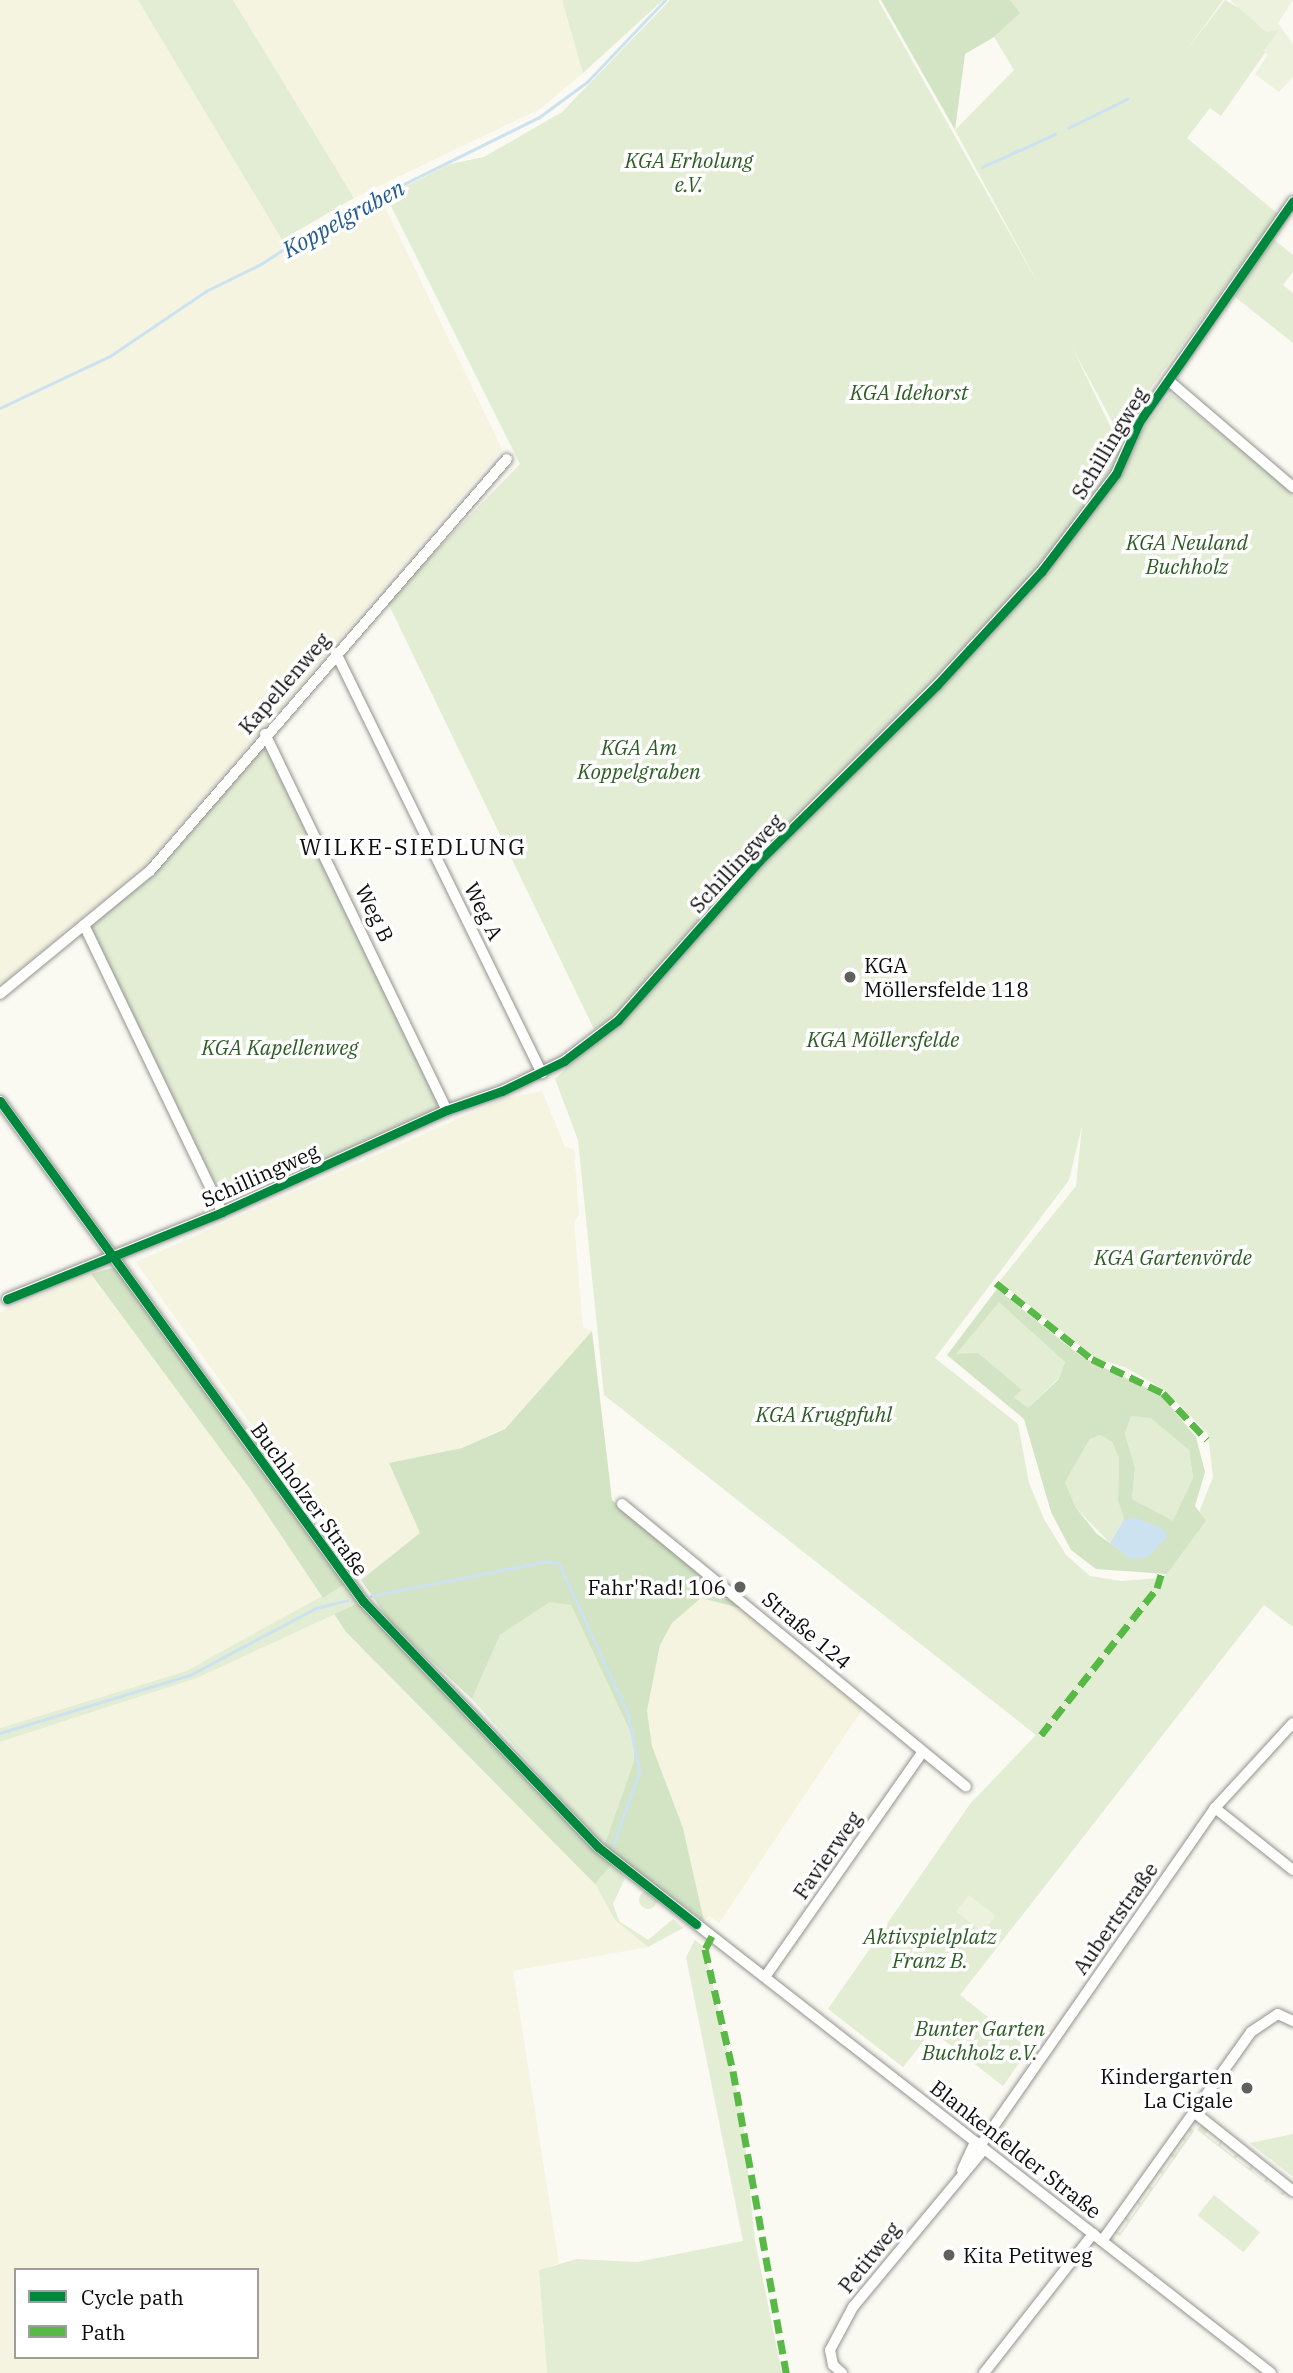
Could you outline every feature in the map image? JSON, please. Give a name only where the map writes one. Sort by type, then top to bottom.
[{"type":"street","name":"Schillingweg","points":[[7,1299],[222,1212],[447,1110],[542,1073],[618,1020],[760,861],[937,685],[1032,582],[1116,474],[1139,422],[1293,201]]},
{"type":"street","points":[[1168,380],[1293,487]]},
{"type":"street","name":"Kapellenweg","points":[[0,994],[150,871],[265,734],[507,459]]},
{"type":"street","name":"Weg A","points":[[336,653],[542,1073]]},
{"type":"street","name":"Weg B","points":[[265,734],[447,1110]]},
{"type":"street","points":[[84,925],[222,1212]]},
{"type":"street","name":"Buchholzer Straße","points":[[0,1101],[363,1601],[598,1847],[637,1879]]},
{"type":"street","name":"Straße 124","points":[[622,1504],[921,1754],[966,1787]]},
{"type":"street","name":"Aubertstraße","points":[[980,2145],[1215,1808],[1293,1723]]},
{"type":"street","name":"Favierweg","points":[[765,1978],[921,1754]]},
{"type":"street","points":[[1215,1808],[1293,1870]]},
{"type":"street","name":"Blankenfelder Straße","points":[[637,1879],[1271,2373]]},
{"type":"street","points":[[984,2373],[1097,2237],[1194,2112],[1251,2032],[1278,2014],[1293,2021]]},
{"type":"street","points":[[1194,2112],[1293,2191]]},
{"type":"street","name":"Petitweg","points":[[842,2373],[831,2359],[834,2338],[853,2307],[980,2145]]},
{"type":"green space","points":[[0,0],[138,0],[290,254],[334,221],[383,203],[502,449],[147,863],[0,985]]},
{"type":"green space","points":[[138,0],[233,0],[354,198],[282,240]]},
{"type":"green space","points":[[233,0],[562,0],[583,73],[540,109],[354,198]]},
{"type":"green space","points":[[562,0],[663,0],[583,73]]},
{"type":"green space","points":[[670,0],[878,0],[1040,287],[955,130],[1014,70],[994,37],[1019,13],[1010,0],[1223,0],[1184,54],[1225,0],[1280,31],[1221,116],[1210,108],[1187,138],[1278,214],[1128,419],[1121,438],[1072,347],[1124,455],[1170,393],[1293,491],[1293,1627],[1264,1605],[960,1995],[1029,2049],[1003,2086],[932,2031],[903,2067],[828,2009],[970,1804],[1036,1735],[604,1395],[578,1140],[555,1079],[616,1021],[594,1029],[387,601],[520,464],[386,196],[450,164],[484,157],[562,112]],"holes":[[[1082,1126],[1076,1186],[999,1282],[1096,1358],[1127,1368],[1166,1391],[1208,1434],[1213,1477],[1198,1515],[1206,1521],[1167,1574],[1158,1578],[1121,1581],[1090,1576],[1066,1555],[1044,1519],[1029,1483],[1018,1424],[935,1358],[1069,1180]]]},
{"type":"green space","points":[[881,0],[1010,0],[1020,13],[994,37],[965,54],[955,130]]},
{"type":"green space","points":[[1230,0],[1293,0],[1278,23],[1293,44],[1293,77],[1279,92],[1255,74],[1268,55],[1263,51],[1279,30],[1266,32]]},
{"type":"green space","points":[[1273,239],[1293,255],[1293,272],[1283,285],[1293,293],[1293,343],[1234,296]]},
{"type":"green space","name":"KGA Kapellenweg","points":[[264,745],[441,1107],[225,1204],[89,925],[163,865]]},
{"type":"green space","points":[[542,1091],[565,1147],[574,1149],[579,1215],[574,1222],[583,1327],[592,1331],[505,1428],[462,1448],[389,1463],[420,1533],[361,1580],[136,1262],[503,1099]]},
{"type":"green space","points":[[115,1267],[346,1583],[323,1598],[250,1489],[91,1274]]},
{"type":"green space","points":[[91,1274],[250,1489],[323,1598],[185,1671],[0,1728],[0,1312]]},
{"type":"green space","points":[[997,1289],[1082,1357],[1161,1395],[1196,1437],[1205,1472],[1195,1506],[1206,1521],[1167,1574],[1096,1569],[1071,1550],[1051,1512],[1024,1419],[947,1355]],"holes":[[[999,1302],[1065,1362],[1058,1380],[1028,1408],[1014,1397],[1022,1390],[978,1353],[956,1354]],[[1131,1416],[1151,1418],[1189,1450],[1193,1478],[1173,1521],[1132,1499],[1135,1468],[1125,1434]],[[1100,1435],[1112,1442],[1119,1458],[1118,1501],[1124,1519],[1137,1519],[1131,1558],[1097,1534],[1076,1508],[1065,1482],[1090,1439]]]},
{"type":"green space","points":[[999,1301],[1065,1362],[1058,1379],[1028,1408],[1014,1397],[1021,1391],[955,1354]]},
{"type":"green space","points":[[592,1331],[612,1500],[743,1609],[701,1598],[672,1623],[660,1645],[647,1711],[652,1746],[683,1828],[704,1921],[604,1846],[634,1761],[634,1740],[571,1605],[550,1602],[500,1635],[472,1699],[392,1624],[361,1580],[420,1533],[389,1463],[462,1448],[505,1429]]},
{"type":"green space","points":[[1131,1416],[1151,1417],[1189,1450],[1193,1478],[1173,1522],[1132,1499],[1135,1468],[1125,1434]]},
{"type":"green space","points":[[1100,1435],[1112,1442],[1119,1458],[1118,1501],[1124,1519],[1110,1543],[1076,1508],[1065,1482],[1090,1439]]},
{"type":"green space","points":[[346,1583],[359,1603],[197,1678],[0,1742],[0,1728],[186,1671]]},
{"type":"green space","points":[[701,1598],[743,1609],[863,1708],[719,1923],[709,1916],[704,1921],[683,1828],[652,1746],[647,1711],[660,1645],[672,1623]]},
{"type":"green space","points":[[560,1601],[571,1605],[634,1740],[634,1761],[604,1846],[472,1699],[500,1635],[550,1602]]},
{"type":"green space","points":[[359,1603],[612,1864],[595,1884],[346,1632],[334,1614]]},
{"type":"green space","points":[[334,1614],[346,1632],[595,1884],[615,1920],[648,1947],[513,1971],[559,2263],[539,2270],[547,2373],[0,2373],[0,1742],[197,1678]]},
{"type":"green space","points":[[612,1864],[625,1878],[613,1904],[619,1921],[648,1940],[673,1919],[683,1928],[648,1947],[615,1920],[595,1884]]},
{"type":"green space","points":[[648,1891],[654,1894],[657,1900],[654,1906],[648,1909],[642,1906],[639,1900],[642,1894]]},
{"type":"green space","points":[[969,1895],[996,1916],[983,1932],[956,1912]]},
{"type":"green space","points":[[695,1940],[704,1947],[742,2113],[755,2241],[782,2373],[547,2373],[539,2270],[577,2259],[637,2262],[743,2241],[686,1957]]},
{"type":"green space","points":[[1202,2124],[1209,2129],[1205,2134],[1218,2144],[1222,2139],[1221,2146],[1233,2156],[1240,2154],[1236,2159],[1249,2168],[1253,2164],[1252,2171],[1264,2181],[1268,2176],[1267,2183],[1280,2193],[1286,2191],[1283,2195],[1287,2199],[1197,2130]]},
{"type":"green space","points":[[1188,2126],[1194,2131],[1120,2236],[1113,2231],[1120,2233],[1127,2223],[1124,2216],[1130,2219],[1139,2206],[1136,2200],[1141,2203],[1150,2190],[1145,2186],[1153,2187],[1162,2174],[1157,2170],[1164,2171],[1173,2158],[1168,2154],[1175,2154],[1184,2142],[1181,2135],[1186,2139],[1190,2134]]},
{"type":"green space","points":[[1293,2134],[1293,2177],[1250,2143]]},
{"type":"green space","points":[[1214,2195],[1260,2232],[1243,2252],[1198,2215]]},
{"type":"water","points":[[1137,1518],[1161,1528],[1168,1536],[1148,1557],[1131,1559],[1110,1543],[1124,1519]]},
{"type":"waterway","name":"Koppelgraben","points":[[0,408],[110,356],[206,291],[261,264],[319,226],[538,118],[587,82],[665,0]]},
{"type":"waterway","points":[[1068,128],[1127,99]]},
{"type":"waterway","points":[[982,167],[1055,134]]},
{"type":"waterway","points":[[371,1596],[548,1561],[559,1563],[628,1714],[640,1772],[613,1846]]},
{"type":"waterway","points":[[0,1733],[190,1675],[316,1608],[347,1600]]},
{"type":"marked path","points":[[996,1283],[1092,1359],[1163,1393],[1207,1440]]},
{"type":"marked path","points":[[1041,1735],[1157,1588],[1161,1575]]},
{"type":"marked path","points":[[712,1936],[705,1949],[733,2071],[786,2373]]},
{"type":"cycle path","points":[[7,1299],[222,1212],[447,1110],[502,1091],[564,1061],[618,1020],[759,861],[937,685],[1041,572],[1116,474],[1139,422],[1293,201]]},
{"type":"cycle path","points":[[0,1101],[363,1601],[598,1847],[696,1924]]},
{"type":"place","name":"KGA Möllersfelde 118","points":[[850,977]]},
{"type":"place","name":"Fahr'Rad! 106","points":[[740,1587]]},
{"type":"place","name":"Kindergarten La Cigale","points":[[1247,2088]]},
{"type":"place","name":"Kita Petitweg","points":[[949,2255]]},
{"type":"district","name":"WILKE-SIEDLUNG","points":[[413,846]]},
{"type":"park label","name":"KGA Erholung e.V.","points":[[689,172]]},
{"type":"park label","name":"KGA Idehorst","points":[[909,392]]},
{"type":"park label","name":"KGA Neuland Buchholz","points":[[1187,554]]},
{"type":"park label","name":"KGA Am Koppelgraben","points":[[639,759]]},
{"type":"park label","name":"KGA Möllersfelde","points":[[883,1039]]},
{"type":"park label","name":"KGA Gartenvörde","points":[[1173,1257]]},
{"type":"park label","name":"KGA Krugpfuhl","points":[[824,1414]]},
{"type":"park label","name":"Aktivspielplatz Franz B.","points":[[930,1948]]},
{"type":"park label","name":"Bunter Garten Buchholz e.V.","points":[[980,2040]]}]
